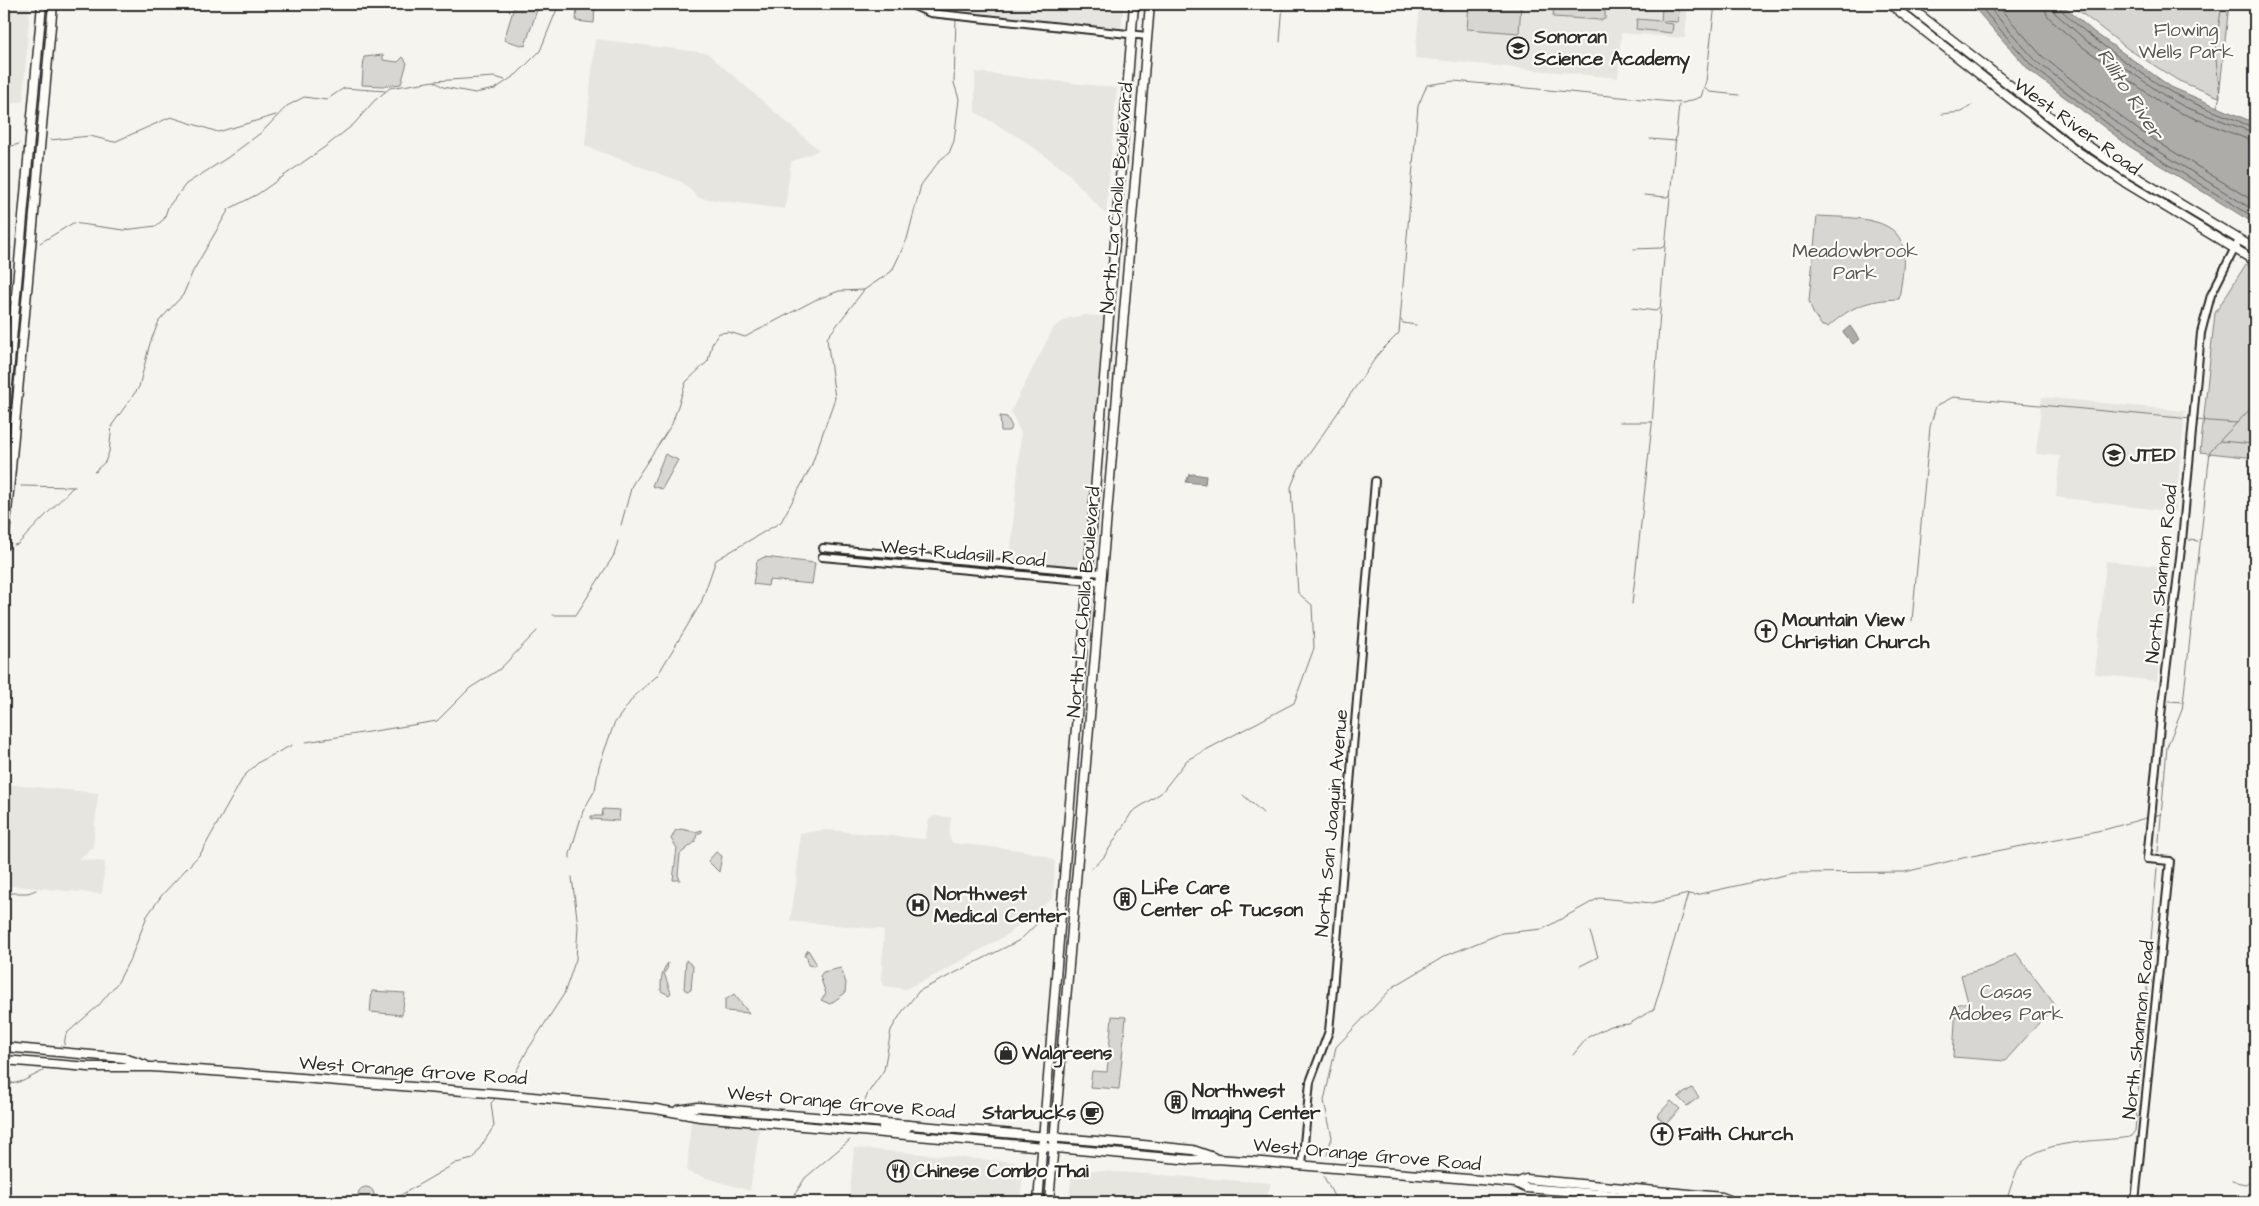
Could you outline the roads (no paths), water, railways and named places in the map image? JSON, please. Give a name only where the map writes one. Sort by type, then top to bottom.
[{"type":"main road","points":[[4,430],[42,4]]},
{"type":"main road","points":[[4,546],[53,4]]},
{"type":"main road","name":"North La Cholla Boulevard","points":[[1038,1202],[1134,4]]},
{"type":"main road","name":"North La Cholla Boulevard","points":[[1050,1202],[1150,4]]},
{"type":"main road","name":"West River Road","points":[[1890,4],[2077,151],[2255,261]]},
{"type":"main road","name":"West River Road","points":[[1906,4],[2081,141],[2120,167],[2255,249]]},
{"type":"main road","points":[[1941,45],[1948,37]]},
{"type":"main road","name":"West Orange Grove Road","points":[[4,1047],[124,1058],[152,1068]]},
{"type":"main road","name":"West Orange Grove Road","points":[[4,1060],[97,1067],[152,1068],[509,1094],[671,1111],[700,1117],[1042,1148],[1192,1160],[1216,1159],[1302,1165],[1516,1183],[1526,1188],[1701,1202]]},
{"type":"main road","name":"West Orange Grove Road","points":[[671,1111],[698,1108],[1055,1137],[1192,1150],[1216,1159]]},
{"type":"main road","points":[[847,1130],[869,1127],[902,1130],[907,1128],[907,1125]]},
{"type":"main road","name":"West Orange Grove Road","points":[[1516,1183],[1526,1179],[1722,1197],[1733,1202]]},
{"type":"street","points":[[909,4],[930,13],[1147,36]]},
{"type":"street","name":"North Shannon Road","points":[[2135,1202],[2148,1092],[2170,861],[2147,859],[2163,696],[2182,541],[2201,333],[2211,295],[2240,240]]},
{"type":"street","name":"North San Joaquin Avenue","points":[[1302,1165],[1310,1082],[1326,1042],[1332,998],[1375,481]]},
{"type":"street","name":"West Rudasill Road","points":[[823,548],[1088,576]]},
{"type":"street","name":"West Rudasill Road","points":[[822,557],[1102,577]]},
{"type":"street","points":[[1583,1192],[1583,1202]]},
{"type":"water","name":"Rillito River","points":[[1971,4],[2061,4],[2095,33],[2171,87],[2255,123],[2255,224],[2129,146],[2029,70]]},
{"type":"water","points":[[1850,326],[1859,339],[1853,344],[1843,332]]},
{"type":"water","points":[[1189,475],[1206,476],[1205,484],[1186,482]]},
{"type":"waterway","points":[[97,471],[94,472],[105,462],[109,452],[112,425],[139,387],[150,343],[159,321],[183,295],[193,271],[229,209],[258,194],[329,144],[354,124],[374,101],[390,88],[434,81],[443,87],[475,93],[495,89],[517,74],[540,51],[559,4]]},
{"type":"waterway","points":[[933,4],[943,5]]},
{"type":"waterway","points":[[956,4],[956,13]]},
{"type":"waterway","points":[[1280,42],[1283,4]]},
{"type":"waterway","points":[[1091,869],[1104,857],[1132,812],[1161,793],[1187,760],[1294,703],[1314,648],[1312,605],[1298,593],[1291,487],[1298,470],[1379,353],[1399,333],[1418,106],[1427,85],[1454,81],[1683,103],[1701,97],[1706,81],[1715,4]]},
{"type":"waterway","points":[[2217,107],[2220,96],[2215,50],[2222,4]]},
{"type":"waterway","points":[[621,525],[632,485],[672,424],[686,382],[708,361],[712,344],[719,333],[729,332],[745,337],[815,300],[839,291],[864,290],[892,271],[907,239],[921,185],[940,160],[949,153],[954,141],[959,99],[954,83],[956,19]]},
{"type":"waterway","points":[[435,81],[495,77],[505,80]]},
{"type":"waterway","points":[[40,243],[73,223],[124,230],[156,226],[164,219],[168,207],[186,184],[227,158],[262,132],[287,106],[304,97],[326,100],[344,88],[385,91]]},
{"type":"waterway","points":[[1704,88],[1710,92],[1739,95]]},
{"type":"waterway","points":[[1632,604],[1652,425],[1663,269],[1679,105]]},
{"type":"waterway","points":[[1942,114],[1962,112],[1972,105]]},
{"type":"waterway","points":[[50,140],[90,136],[114,142],[171,117],[218,132],[276,115]]},
{"type":"waterway","points":[[1650,139],[1676,141]]},
{"type":"waterway","points":[[8,147],[19,144]]},
{"type":"waterway","points":[[1644,195],[1667,197],[1670,195]]},
{"type":"waterway","points":[[1634,249],[1661,248],[1665,246]]},
{"type":"waterway","points":[[4,251],[11,248]]},
{"type":"waterway","points":[[570,858],[583,811],[595,790],[599,766],[614,724],[635,695],[657,676],[701,603],[716,560],[781,522],[811,467],[835,398],[827,338],[864,290]]},
{"type":"waterway","points":[[1632,308],[1656,311],[1660,307]]},
{"type":"waterway","points":[[1401,320],[1403,323],[1416,325]]},
{"type":"waterway","points":[[1912,621],[1930,427],[1936,406],[1953,397],[2191,419]]},
{"type":"waterway","points":[[2158,852],[2167,747],[2182,710],[2210,451],[2255,404]]},
{"type":"waterway","points":[[2195,420],[2237,423]]},
{"type":"waterway","points":[[1620,422],[1652,422]]},
{"type":"waterway","points":[[2220,441],[2255,444]]},
{"type":"waterway","points":[[21,486],[75,487]]},
{"type":"waterway","points":[[14,545],[18,544],[73,487]]},
{"type":"waterway","points":[[2189,540],[2198,541]]},
{"type":"waterway","points":[[553,615],[576,615],[614,555],[618,541]]},
{"type":"waterway","points":[[306,742],[437,721],[470,688],[500,669],[537,631]]},
{"type":"waterway","points":[[2169,701],[2183,702]]},
{"type":"waterway","points":[[64,1045],[66,1034],[99,1005],[118,982],[132,955],[147,916],[162,895],[201,853],[244,776],[259,762],[292,745]]},
{"type":"waterway","points":[[1243,795],[1263,813]]},
{"type":"waterway","points":[[2153,816],[2162,814]]},
{"type":"waterway","points":[[1327,1155],[1332,1137],[1324,1101],[1336,1047],[1393,987],[1445,956],[1502,933],[1543,929],[1599,898],[1652,903],[1794,873],[1905,872],[1967,857],[2107,829],[2149,817]]},
{"type":"waterway","points":[[2006,1202],[2018,1170],[2028,1157],[2054,1146],[2130,1137],[2135,1131],[2157,868]]},
{"type":"waterway","points":[[510,1083],[527,1051],[564,994],[576,959],[578,926],[572,877]]},
{"type":"waterway","points":[[4,893],[28,893],[36,890]]},
{"type":"waterway","points":[[1573,1055],[1588,1037],[1610,1026],[1629,1024],[1654,1009],[1688,894]]},
{"type":"waterway","points":[[861,1111],[868,1093],[884,1070],[891,1030],[902,1012],[919,991],[1020,940],[1049,912]]},
{"type":"waterway","points":[[1580,966],[1598,957],[1590,932]]},
{"type":"waterway","points":[[4,1086],[23,1081],[43,1071]]},
{"type":"waterway","points":[[4,1080],[13,1083]]},
{"type":"waterway","points":[[389,1202],[456,1163],[473,1159],[494,1126],[491,1103],[495,1099]]},
{"type":"waterway","points":[[790,1202],[805,1178],[850,1140]]},
{"type":"waterway","points":[[1324,1177],[1337,1202]]},
{"type":"waterway","points":[[2232,1181],[2245,1184],[2255,1180]]},
{"type":"place","name":"Sonoran Science Academy","points":[[1518,48]]},
{"type":"place","name":"JTED","points":[[2114,455]]},
{"type":"place","name":"Mountain View Christian Church","points":[[1766,631]]},
{"type":"place","name":"Life Care Center of Tucson","points":[[1125,899]]},
{"type":"place","name":"Northwest Medical Center","points":[[918,905]]},
{"type":"place","name":"Walgreens","points":[[1006,1053]]},
{"type":"place","name":"Northwest Imaging Center","points":[[1176,1102]]},
{"type":"place","name":"Starbucks","points":[[1092,1113]]},
{"type":"place","name":"Faith Church","points":[[1662,1134]]},
{"type":"place","name":"Chinese Combo Thai","points":[[898,1171]]},
{"type":"park label","name":"Flowing Wells Park","points":[[2186,41]]},
{"type":"park label","name":"Meadowbrook Park","points":[[1855,262]]},
{"type":"park label","name":"Casas Adobes Park","points":[[2006,1003]]}]
